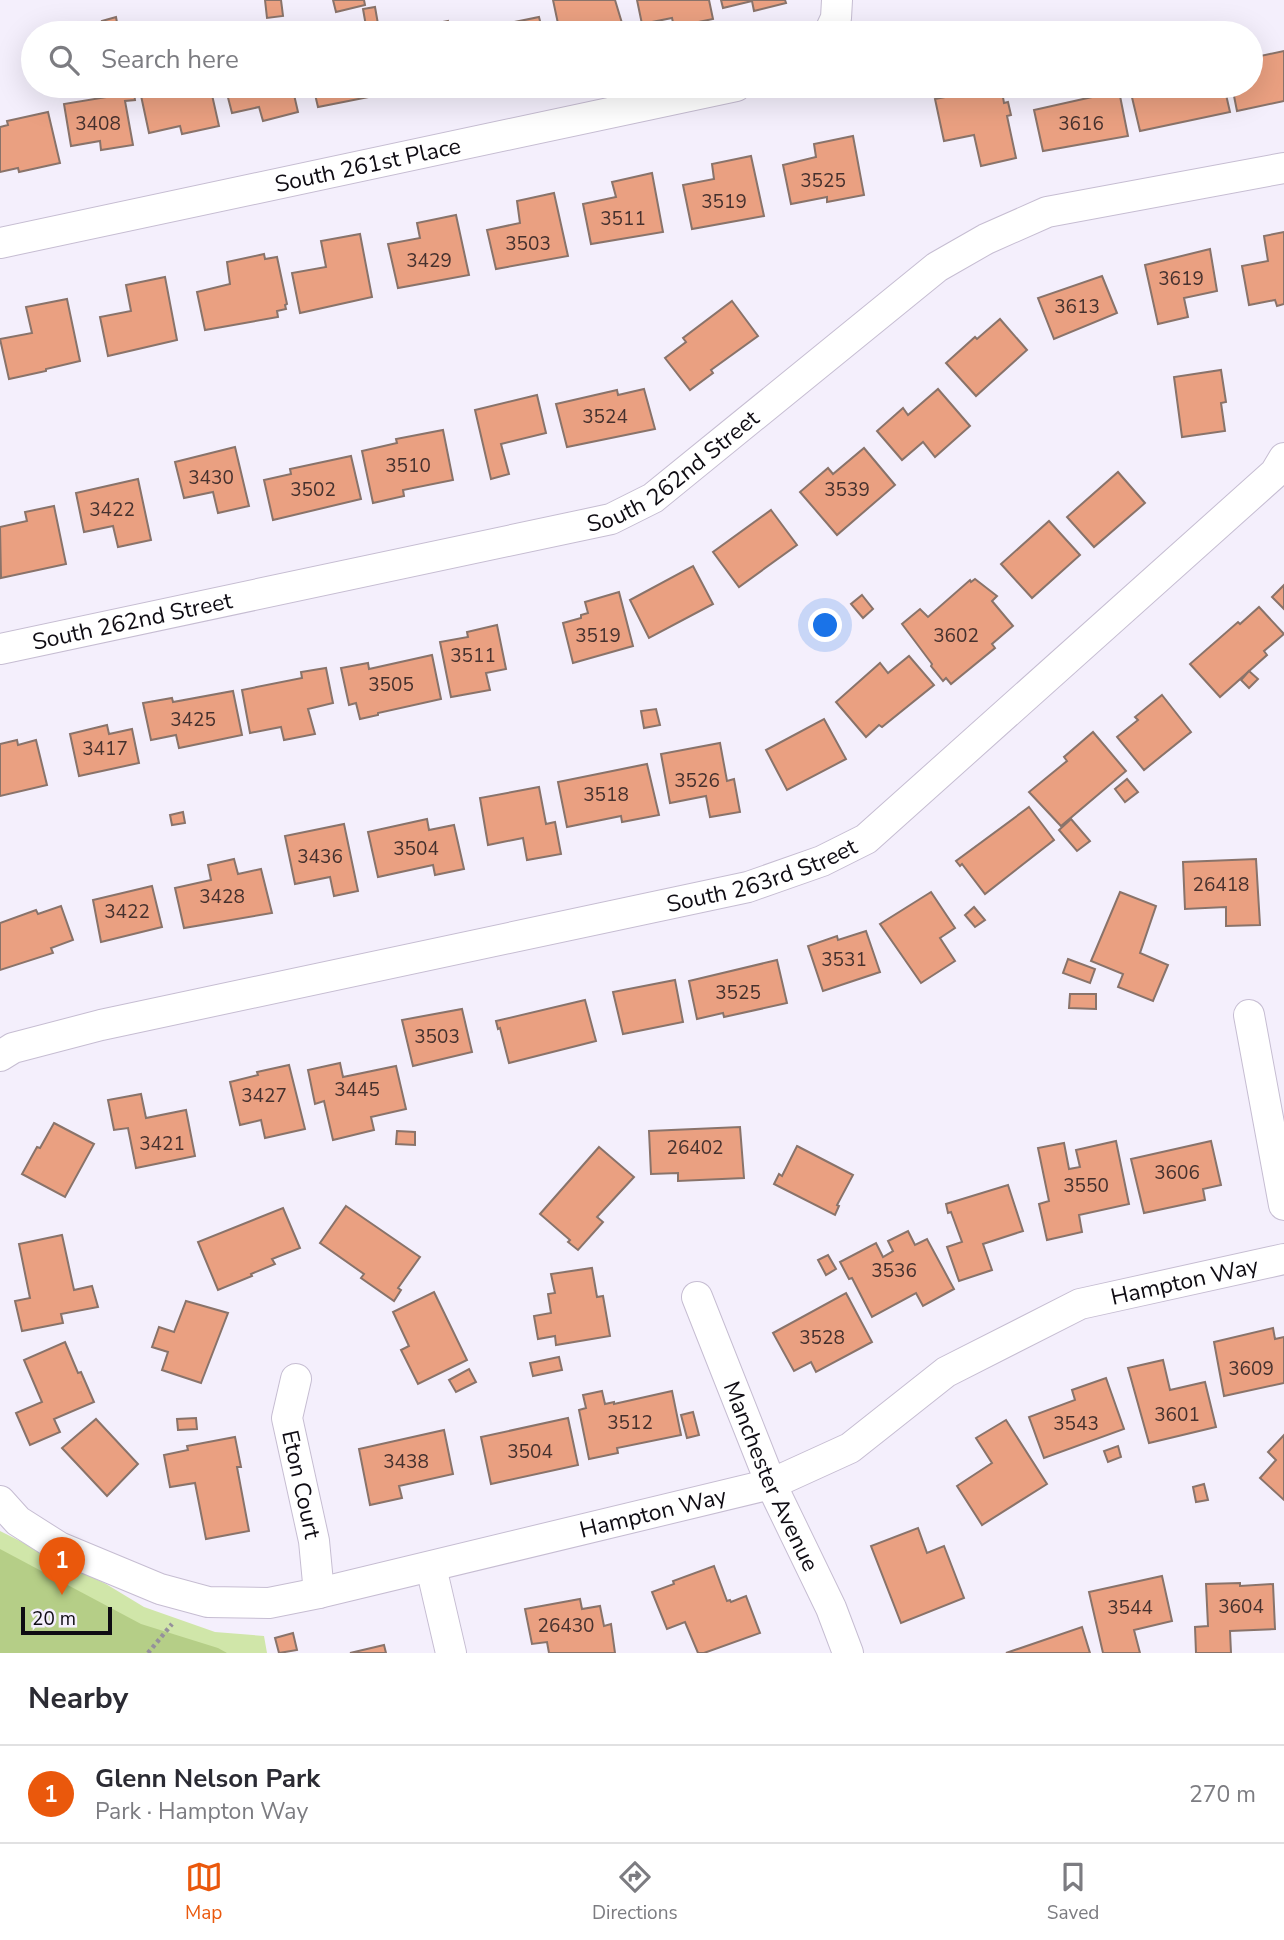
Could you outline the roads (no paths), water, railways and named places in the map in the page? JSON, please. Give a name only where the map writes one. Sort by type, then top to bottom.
[{"type":"street","points":[[835,21],[837,0]]},
{"type":"street","name":"South 261st Place","points":[[0,243],[680,98]]},
{"type":"street","name":"South 262nd Street","points":[[0,649],[611,519],[653,498],[937,267],[986,239],[1047,212],[1284,168]]},
{"type":"street","name":"South 263rd Street","points":[[0,1056],[13,1048],[101,1025],[748,887],[822,861],[866,839],[1275,473],[1284,458]]},
{"type":"street","points":[[1249,1015],[1284,1205]]},
{"type":"street","name":"Hampton Way","points":[[0,1501],[18,1521],[59,1547],[160,1589],[208,1602],[269,1602],[319,1594],[771,1484],[850,1448],[946,1372],[1080,1304],[1284,1259]]},
{"type":"street","name":"Manchester Avenue","points":[[697,1297],[771,1484],[831,1608],[848,1653]]},
{"type":"street","name":"Eton Court","points":[[296,1379],[287,1418],[314,1541],[319,1594]]},
{"type":"street","points":[[431,1567],[451,1653]]},
{"type":"place","name":"Glenn Nelson Park","points":[[62,1595]]}]
